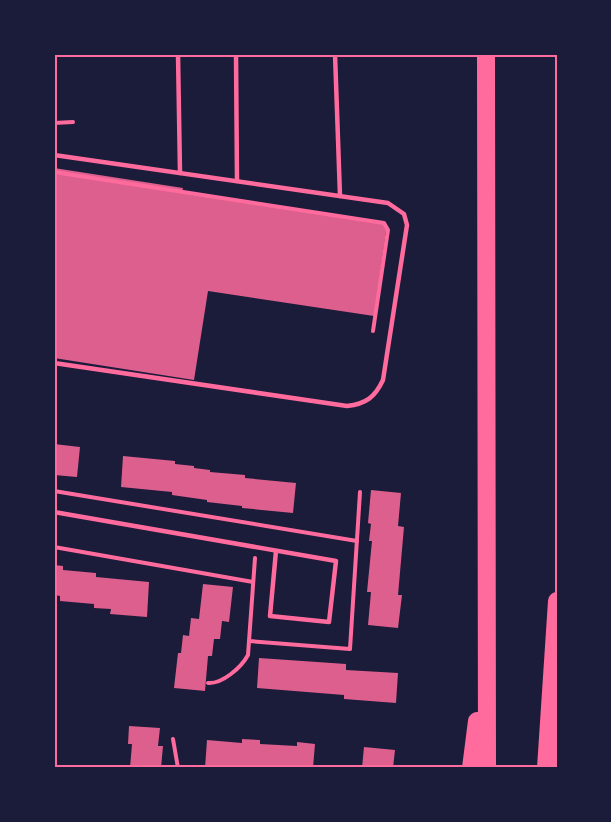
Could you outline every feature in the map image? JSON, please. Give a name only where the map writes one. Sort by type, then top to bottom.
[{"type":"highway","points":[[486,54],[487,768]]},
{"type":"highway","points":[[546,768],[557,601]]},
{"type":"highway","points":[[471,768],[487,641]]},
{"type":"lane","points":[[178,54],[180,173]]},
{"type":"lane","points":[[236,54],[237,181]]},
{"type":"lane","points":[[334,54],[340,196]]},
{"type":"lane","points":[[54,155],[388,203],[400,210],[406,219],[406,234],[383,380],[370,400],[360,405],[347,406],[54,363]]},
{"type":"lane","points":[[54,513],[336,561],[329,622],[270,615],[276,551]]},
{"type":"path","points":[[54,123],[73,122]]},
{"type":"path","points":[[54,172],[384,223],[388,230],[373,331]]},
{"type":"path","points":[[54,490],[357,541]]},
{"type":"path","points":[[54,548],[253,582]]},
{"type":"path","points":[[208,683],[220,682],[248,656],[256,548]]},
{"type":"path","points":[[173,739],[178,768]]},
{"type":"building","points":[[54,168],[183,188],[182,193],[387,224],[374,316],[208,291],[194,380],[54,358]]},
{"type":"building","points":[[54,444],[80,447],[77,477],[54,475]]},
{"type":"building","points":[[123,456],[175,461],[175,464],[194,466],[194,468],[210,470],[210,472],[296,483],[293,513],[207,502],[207,500],[172,495],[172,492],[121,487]]},
{"type":"building","points":[[371,490],[401,493],[398,526],[404,527],[398,595],[402,595],[398,628],[368,625],[371,592],[367,592],[372,541],[369,541],[371,524],[368,523]]},
{"type":"building","points":[[54,565],[63,566],[63,570],[96,573],[96,577],[149,582],[147,617],[110,614],[111,609],[94,608],[94,604],[60,601],[60,596],[54,595]]},
{"type":"building","points":[[203,584],[233,587],[229,622],[222,621],[220,639],[214,639],[212,656],[208,656],[205,691],[174,688],[178,653],[181,653],[183,635],[189,636],[191,618],[199,619]]},
{"type":"building","points":[[259,658],[346,664],[346,670],[398,673],[396,703],[344,699],[344,695],[257,688]]},
{"type":"building","points":[[129,726],[160,728],[158,746],[163,746],[161,768],[130,768],[132,744],[128,744]]},
{"type":"building","points":[[242,739],[260,740],[260,744],[297,746],[297,742],[315,744],[313,768],[205,768],[207,740],[242,743]]},
{"type":"building","points":[[364,747],[395,750],[393,768],[362,768]]}]
